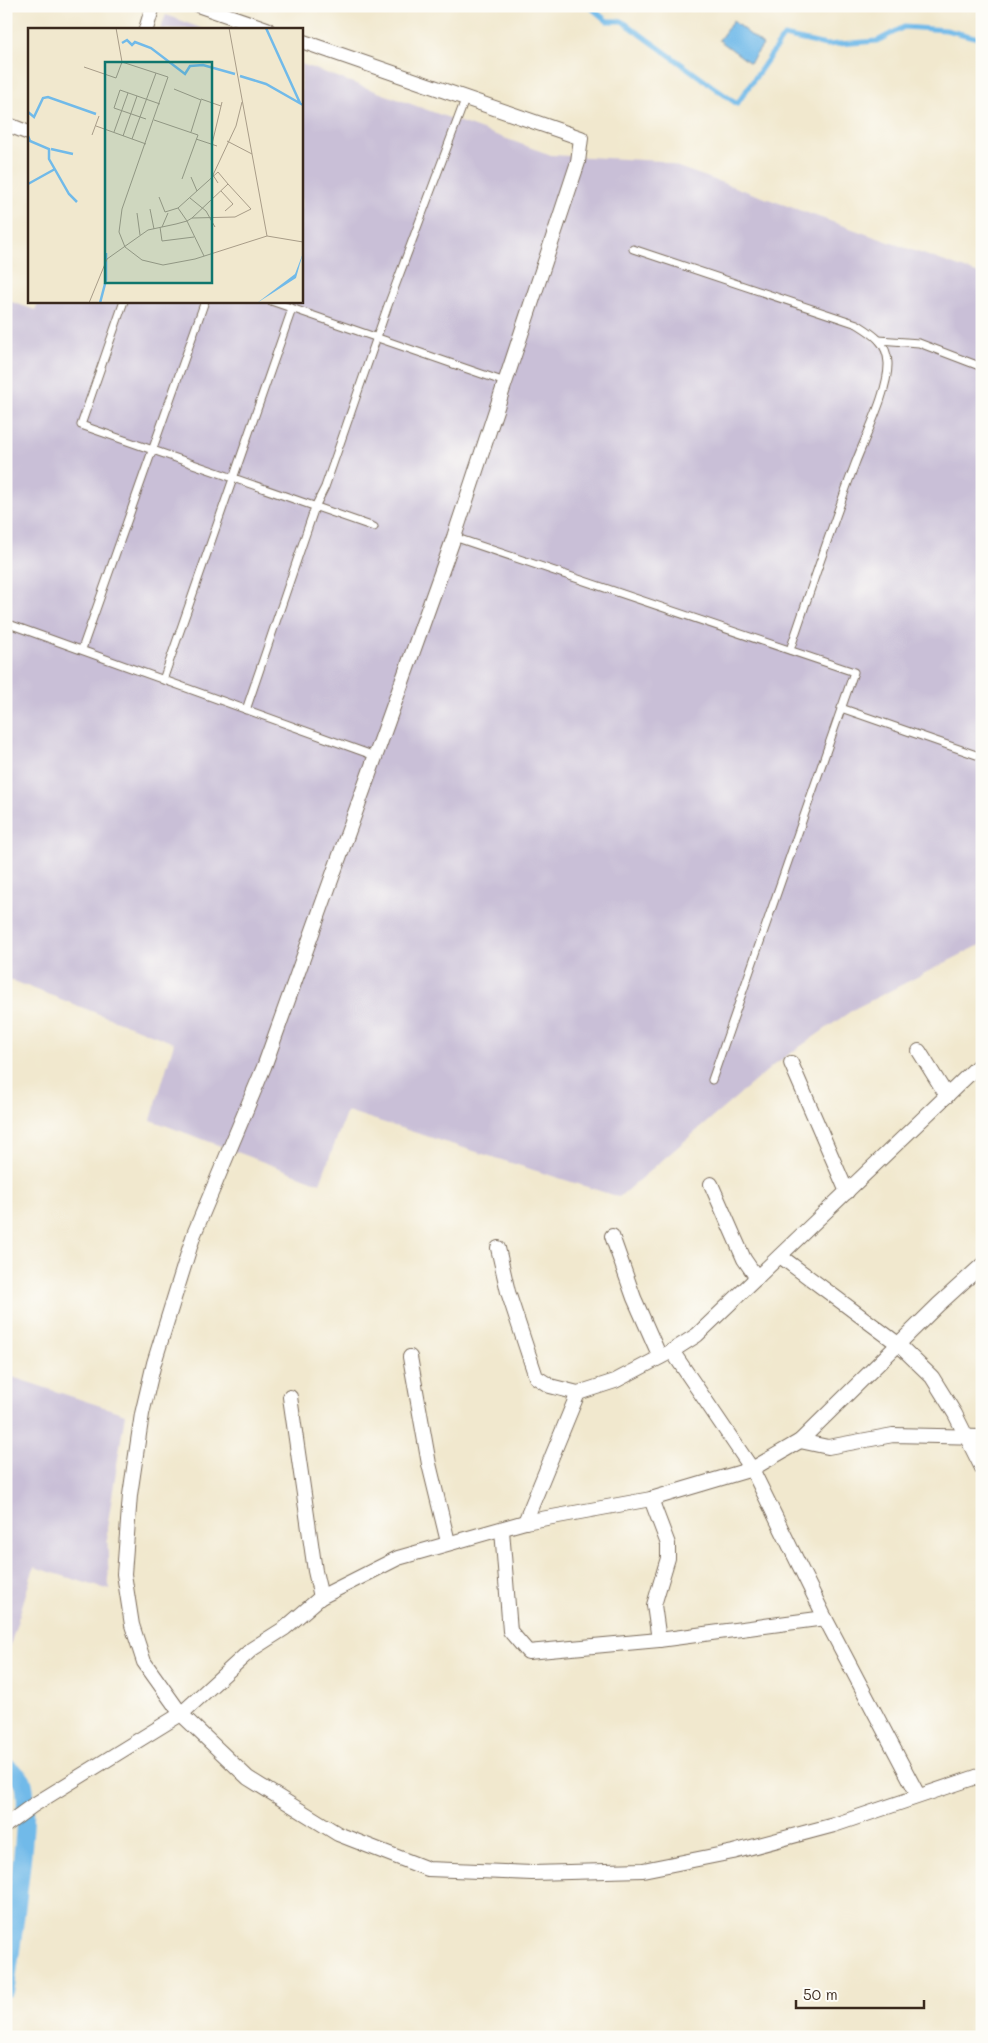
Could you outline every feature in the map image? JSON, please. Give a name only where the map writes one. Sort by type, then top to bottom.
[{"type":"street","points":[[146,28],[153,6]]},
{"type":"street","points":[[200,6],[264,28]]},
{"type":"street","points":[[302,40],[581,138],[578,162],[454,537],[264,1067],[194,1234],[154,1363],[142,1414],[130,1495],[124,1574],[132,1625],[144,1662],[181,1714],[248,1778],[338,1834],[428,1869],[532,1873],[643,1870],[733,1852],[825,1828],[918,1795],[982,1775]]},
{"type":"street","points":[[6,124],[28,133]]},
{"type":"street","points":[[919,1051],[947,1096]]},
{"type":"street","points":[[498,1248],[508,1292],[536,1377],[550,1386],[578,1393],[615,1380],[666,1354],[697,1335],[982,1062]]},
{"type":"street","points":[[791,1063],[847,1192]]},
{"type":"street","points":[[711,1184],[744,1259],[757,1278]]},
{"type":"street","points":[[612,1236],[634,1298],[666,1354],[752,1469],[825,1618],[918,1795]]},
{"type":"street","points":[[780,1256],[898,1344],[932,1376],[955,1414],[982,1468]]},
{"type":"street","points":[[6,1825],[32,1806],[181,1714],[252,1649],[285,1628],[321,1597],[398,1558],[448,1542],[502,1530],[525,1522],[651,1499],[752,1469],[800,1441],[898,1344],[982,1265]]},
{"type":"street","points":[[410,1357],[429,1464],[448,1542]]},
{"type":"street","points":[[525,1522],[578,1393]]},
{"type":"street","points":[[290,1397],[315,1571],[321,1597]]},
{"type":"street","points":[[800,1441],[828,1447],[892,1435],[965,1435],[982,1437]]},
{"type":"street","points":[[651,1499],[668,1544],[668,1558],[654,1605],[659,1640]]},
{"type":"street","points":[[502,1530],[510,1631],[528,1652],[659,1640],[825,1618]]},
{"type":"lane","points":[[246,710],[315,507],[325,488],[466,97]]},
{"type":"lane","points":[[633,249],[857,324],[885,345],[888,363],[886,382],[790,650]]},
{"type":"lane","points":[[124,302],[81,425],[234,480],[374,527]]},
{"type":"lane","points":[[82,649],[205,302]]},
{"type":"lane","points":[[274,302],[505,382]]},
{"type":"lane","points":[[163,680],[292,309]]},
{"type":"lane","points":[[880,340],[920,343],[982,366]]},
{"type":"lane","points":[[454,537],[854,672],[712,1080]]},
{"type":"lane","points":[[6,622],[375,756]]},
{"type":"lane","points":[[842,708],[982,757]]},
{"type":"shaded area","points":[[166,15],[200,28],[160,28]]},
{"type":"shaded area","points":[[302,64],[551,155],[661,161],[982,275],[982,944],[854,1009],[775,1064],[619,1197],[347,1111],[320,1183],[151,1120],[174,1043],[6,978],[6,300],[35,310],[39,302],[302,302]]},
{"type":"shaded area","points":[[6,1375],[125,1414],[107,1528],[109,1590],[34,1567],[6,1659]]},
{"type":"water","points":[[733,21],[763,45],[750,63],[719,40]]},
{"type":"waterway","points":[[589,6],[607,21],[622,21],[737,104],[784,36],[826,45],[877,41],[904,27],[946,30],[982,39]]},
{"type":"waterway","points":[[6,1988],[20,1880],[25,1818],[23,1782],[10,1769]]}]
